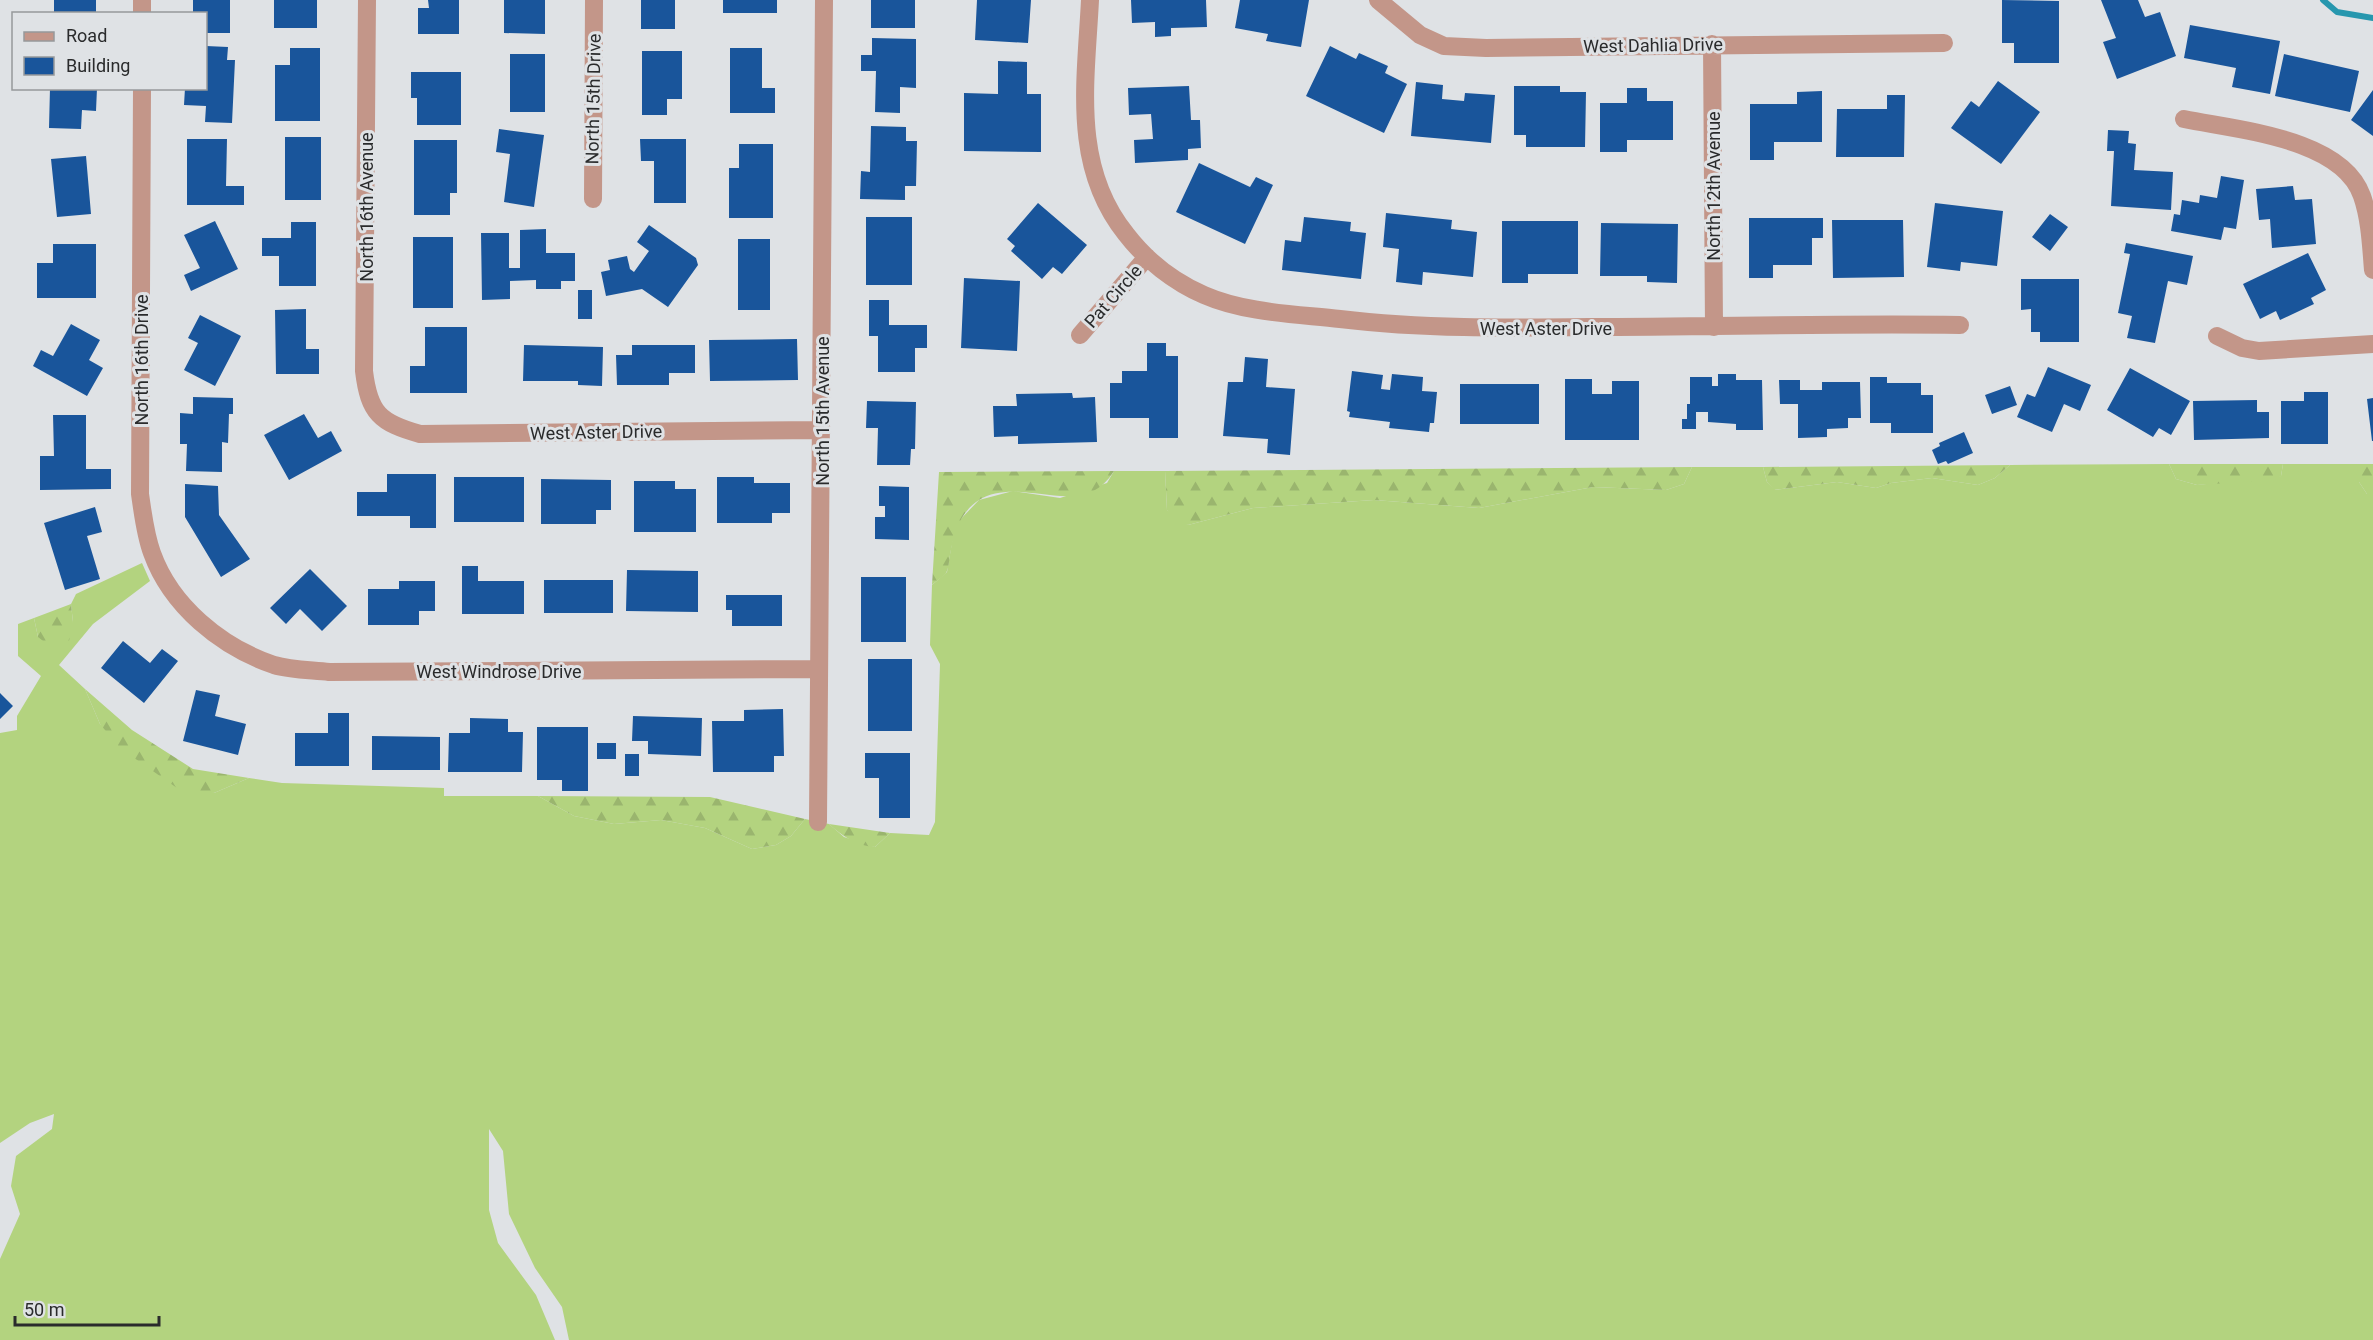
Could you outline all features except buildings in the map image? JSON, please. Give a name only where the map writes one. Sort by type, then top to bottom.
[{"type":"street","name":"North 16th Avenue","points":[[367,0],[364,371],[366,390],[376,412]]},
{"type":"street","name":"North 15th Drive","points":[[593,199],[594,0]]},
{"type":"street","name":"North 15th Avenue","points":[[818,822],[824,0]]},
{"type":"street","name":"West Aster Drive","points":[[1090,0],[1084,101],[1089,160],[1110,210],[1125,234],[1166,274],[1205,296],[1250,308],[1429,327],[1960,325]]},
{"type":"street","name":"West Dahlia Drive","points":[[1378,0],[1420,35],[1444,46],[1486,48],[1944,43]]},
{"type":"street","name":"North 12th Avenue","points":[[1712,44],[1714,327]]},
{"type":"street","name":"North 16th Drive","points":[[142,90],[140,494],[153,554],[172,590],[194,617]]},
{"type":"street","points":[[2184,118],[2301,144],[2326,153],[2348,173],[2362,195],[2373,270]]},
{"type":"street","name":"Pat Circle","points":[[1080,335],[1147,257]]},
{"type":"street","points":[[2217,336],[2242,348],[2259,351],[2373,344]]},
{"type":"street","name":"West Aster Drive","points":[[376,412],[392,427],[420,434],[822,430]]},
{"type":"street","name":"West Windrose Drive","points":[[194,617],[227,643],[275,665],[329,672],[819,669]]},
{"type":"green space","points":[[2169,464],[2176,479],[2197,485],[2281,476],[2283,464],[2359,464],[2359,482],[2367,494],[2373,494],[2373,1340],[569,1340],[562,1307],[535,1268],[509,1214],[503,1151],[489,1129],[489,1210],[498,1243],[536,1295],[555,1340],[0,1340],[0,1259],[20,1214],[11,1186],[16,1156],[52,1129],[54,1114],[30,1123],[0,1143],[0,733],[17,730],[17,716],[41,676],[18,656],[18,624],[34,618],[38,637],[73,622],[71,604],[76,594],[142,563],[150,581],[93,624],[59,665],[85,689],[100,724],[214,793],[249,778],[282,783],[444,788],[444,796],[538,796],[574,816],[614,824],[661,820],[705,828],[752,849],[776,845],[791,836],[805,819],[829,824],[844,837],[875,847],[890,833],[929,835],[935,822],[940,664],[930,645],[932,585],[947,572],[955,525],[979,500],[1013,491],[1060,498],[1107,483],[1114,471],[1165,471],[1167,510],[1188,525],[1253,508],[1374,500],[1479,508],[1593,487],[1666,490],[1684,484],[1692,467],[1763,467],[1767,482],[1775,490],[1837,482],[1876,488],[1891,483],[1932,478],[1978,485],[1995,478],[2010,465]]},
{"type":"green space","points":[[2169,464],[2283,464],[2281,476],[2274,480],[2197,485],[2176,479]]},
{"type":"green space","points":[[2359,464],[2373,464],[2373,494],[2367,494],[2359,482]]},
{"type":"green space","points":[[2010,465],[1995,478],[1978,485],[1932,478],[1891,483],[1876,488],[1837,482],[1774,490],[1767,482],[1763,467]]},
{"type":"green space","points":[[1692,467],[1684,484],[1666,490],[1593,487],[1479,508],[1374,500],[1253,508],[1188,525],[1176,522],[1167,510],[1165,471]]},
{"type":"green space","points":[[1114,471],[1101,486],[1085,494],[1069,496],[996,493],[979,500],[972,505],[958,524],[946,573],[932,585],[939,472]]},
{"type":"green space","points":[[71,604],[73,622],[69,641],[52,648],[38,637],[34,618]]},
{"type":"green space","points":[[85,689],[132,730],[193,769],[249,778],[214,793],[177,788],[120,748],[100,724]]},
{"type":"green space","points":[[538,796],[710,797],[805,819],[791,836],[776,845],[752,849],[705,828],[661,820],[614,824],[574,816]]},
{"type":"green space","points":[[829,824],[890,833],[875,847],[868,846],[850,840]]},
{"type":"waterway","points":[[2323,0],[2337,12],[2373,18]]}]
